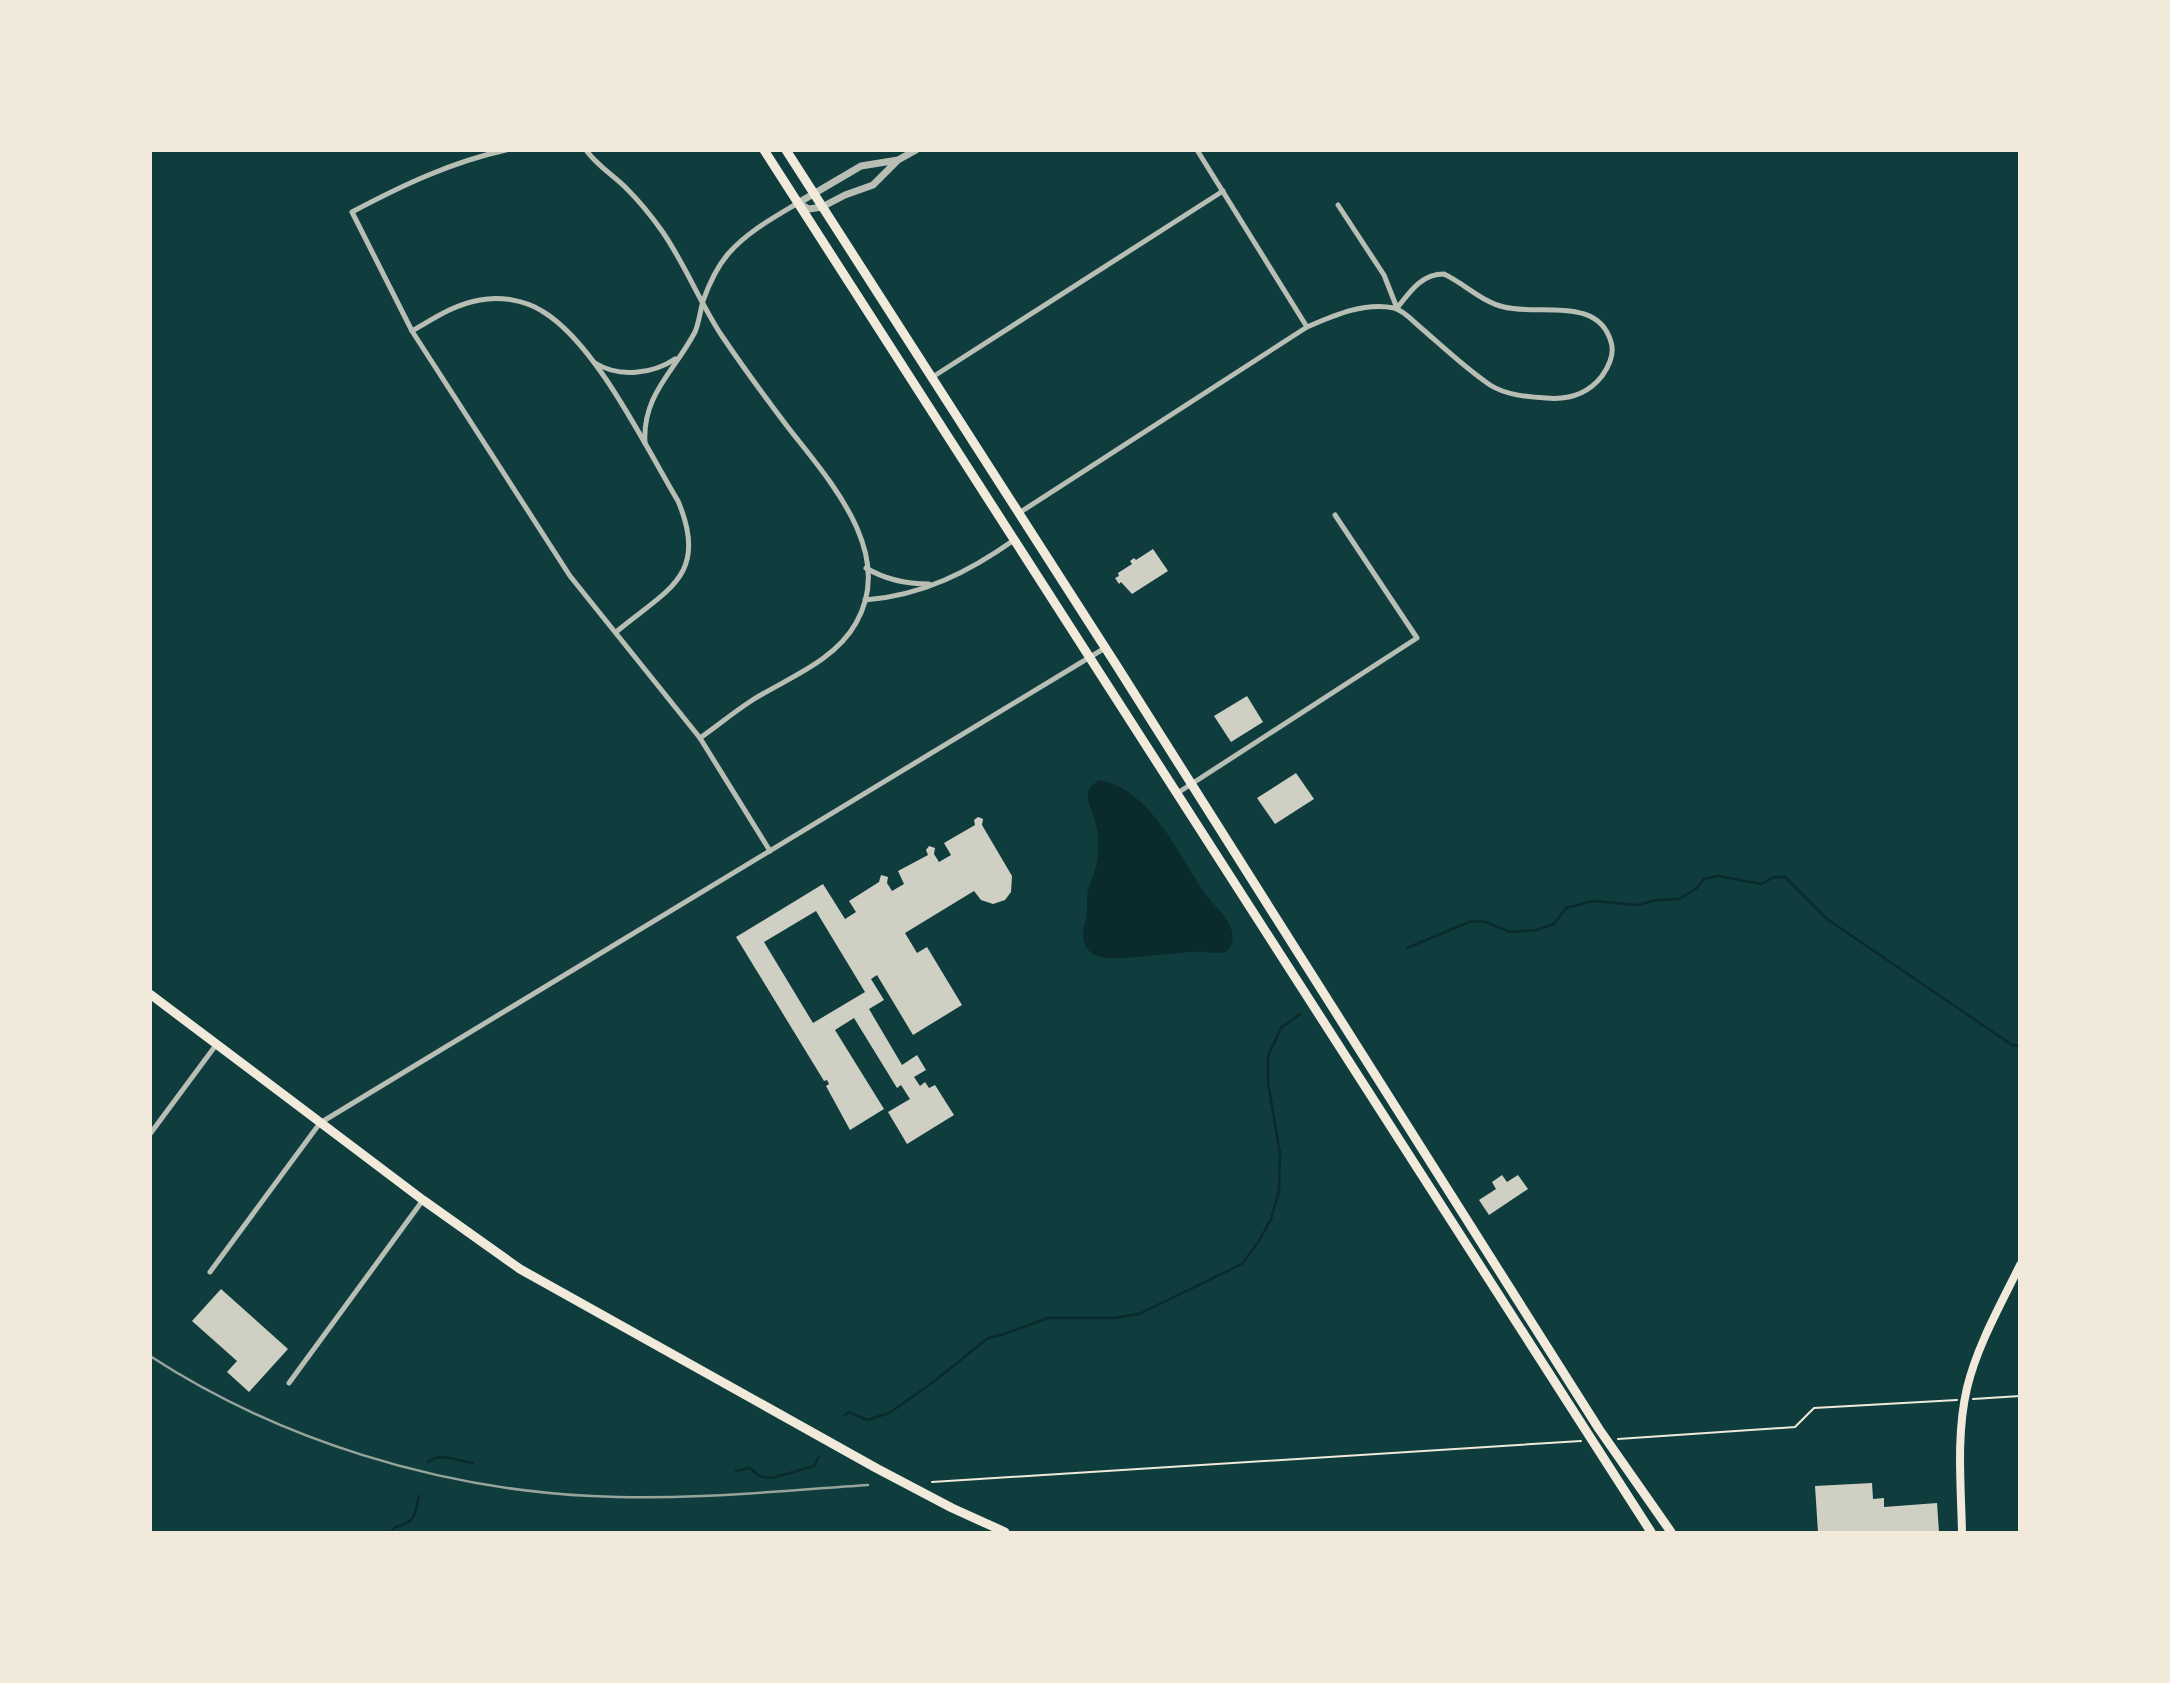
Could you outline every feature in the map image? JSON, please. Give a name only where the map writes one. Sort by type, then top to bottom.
[{"type":"main road","points":[[764,150],[1584,1436],[1601,1454],[1651,1532]]},
{"type":"main road","points":[[786,150],[1192,784],[1599,1429],[1671,1532]]},
{"type":"main road","points":[[150,994],[422,1200],[520,1269],[876,1468],[1005,1532]]},
{"type":"main road","points":[[1962,1532],[1961,1431],[1967,1387],[1983,1344],[2020,1265]]},
{"type":"street","points":[[506,150],[435,172],[352,212],[412,331],[570,576],[700,738],[770,851]]},
{"type":"street","points":[[586,150],[595,163],[627,189],[663,232],[720,333],[754,382],[834,485],[861,538],[866,568],[865,600],[855,625],[835,649],[751,701],[700,738]]},
{"type":"street","points":[[798,203],[809,209],[822,207],[873,185],[898,160],[916,150]]},
{"type":"street","points":[[1197,150],[1307,327]]},
{"type":"street","points":[[646,447],[645,419],[651,400],[696,330],[710,282],[729,253],[753,231],[861,166],[898,160]]},
{"type":"street","points":[[931,379],[1223,191]]},
{"type":"street","points":[[1338,205],[1384,275],[1397,308],[1490,385],[1525,397],[1562,400],[1595,386],[1607,370],[1614,350],[1608,331],[1596,317],[1564,311],[1507,308],[1492,303],[1444,274],[1435,274],[1419,281],[1397,308]]},
{"type":"street","points":[[412,331],[447,311],[468,303],[482,299],[504,299],[541,310],[562,325],[590,359],[646,447],[678,501],[687,522],[688,556],[683,572],[668,592],[616,632]]},
{"type":"street","points":[[1018,513],[1307,327],[1340,313],[1361,308],[1397,308]]},
{"type":"street","points":[[590,359],[606,369],[636,372],[665,365],[680,355]]},
{"type":"street","points":[[1176,794],[1417,638],[1335,515]]},
{"type":"street","points":[[865,600],[882,599],[936,584],[986,559],[1014,540]]},
{"type":"street","points":[[866,568],[910,584],[936,584]]},
{"type":"street","points":[[210,1272],[320,1123],[347,1104],[377,1090],[1105,648]]},
{"type":"street","points":[[150,1134],[216,1045]]},
{"type":"street","points":[[289,1383],[422,1200]]},
{"type":"path","points":[[1975,1399],[2020,1396]]},
{"type":"path","points":[[1609,1439],[1795,1427],[1814,1408],[1955,1399]]},
{"type":"path","points":[[932,1482],[1584,1436]]},
{"type":"water","points":[[1100,780],[1118,786],[1134,796],[1160,824],[1231,928],[1232,943],[1228,950],[1222,953],[1195,952],[1115,958],[1095,955],[1086,947],[1083,933],[1087,915],[1087,894],[1096,866],[1098,848],[1097,829],[1088,795],[1093,785]]},
{"type":"building","points":[[1153,549],[1168,571],[1132,594],[1115,578],[1132,564],[1130,561]]},
{"type":"building","points":[[1247,696],[1263,722],[1231,742],[1214,716]]},
{"type":"building","points":[[1296,773],[1314,799],[1275,824],[1257,798]]},
{"type":"building","points":[[978,817],[983,819],[982,825],[1012,876],[1011,892],[1005,900],[993,904],[981,900],[974,891],[905,933],[917,953],[927,947],[962,1005],[913,1035],[877,975],[871,979],[884,1000],[869,1009],[902,1065],[917,1055],[926,1070],[914,1077],[920,1086],[925,1082],[929,1088],[935,1085],[954,1115],[907,1144],[888,1112],[910,1099],[901,1085],[897,1088],[854,1018],[835,1030],[884,1109],[850,1130],[826,1086],[829,1084],[827,1080],[824,1081],[736,937],[823,884],[845,919],[856,912],[849,901],[879,882],[881,875],[888,877],[887,883],[892,891],[904,884],[898,871],[928,855],[926,850],[929,846],[935,848],[934,854],[939,862],[951,855],[944,843],[975,825],[974,820]],"holes":[[[816,911],[865,992],[813,1023],[764,942]]]},
{"type":"building","points":[[1502,1175],[1507,1182],[1518,1175],[1528,1189],[1489,1215],[1479,1200],[1496,1189],[1492,1182]]},
{"type":"building","points":[[221,1289],[288,1349],[249,1392],[227,1372],[237,1361],[192,1321]]},
{"type":"building","points":[[1872,1483],[1873,1499],[1884,1498],[1884,1507],[1937,1503],[1939,1532],[1818,1532],[1815,1486]]},
{"type":"waterway","points":[[1407,948],[1469,922],[1483,921],[1510,932],[1536,930],[1554,924],[1566,908],[1593,901],[1637,905],[1657,900],[1679,899],[1697,888],[1704,879],[1718,876],[1761,884],[1774,877],[1785,877],[1827,919],[2012,1045],[2020,1046]]},
{"type":"waterway","points":[[845,1415],[849,1412],[867,1420],[889,1413],[988,1338],[1048,1318],[1115,1318],[1139,1314],[1242,1264],[1271,1219],[1279,1191],[1280,1153],[1268,1083],[1268,1056],[1281,1028],[1300,1014]]},
{"type":"waterway","points":[[428,1462],[444,1457],[473,1463]]},
{"type":"waterway","points":[[736,1471],[750,1468],[759,1476],[772,1478],[814,1466],[819,1457]]},
{"type":"waterway","points":[[391,1532],[413,1517],[419,1496]]},
{"type":"railway","points":[[150,1356],[200,1386],[306,1435],[362,1455],[477,1483],[534,1491],[627,1497],[730,1495],[868,1485]]}]
